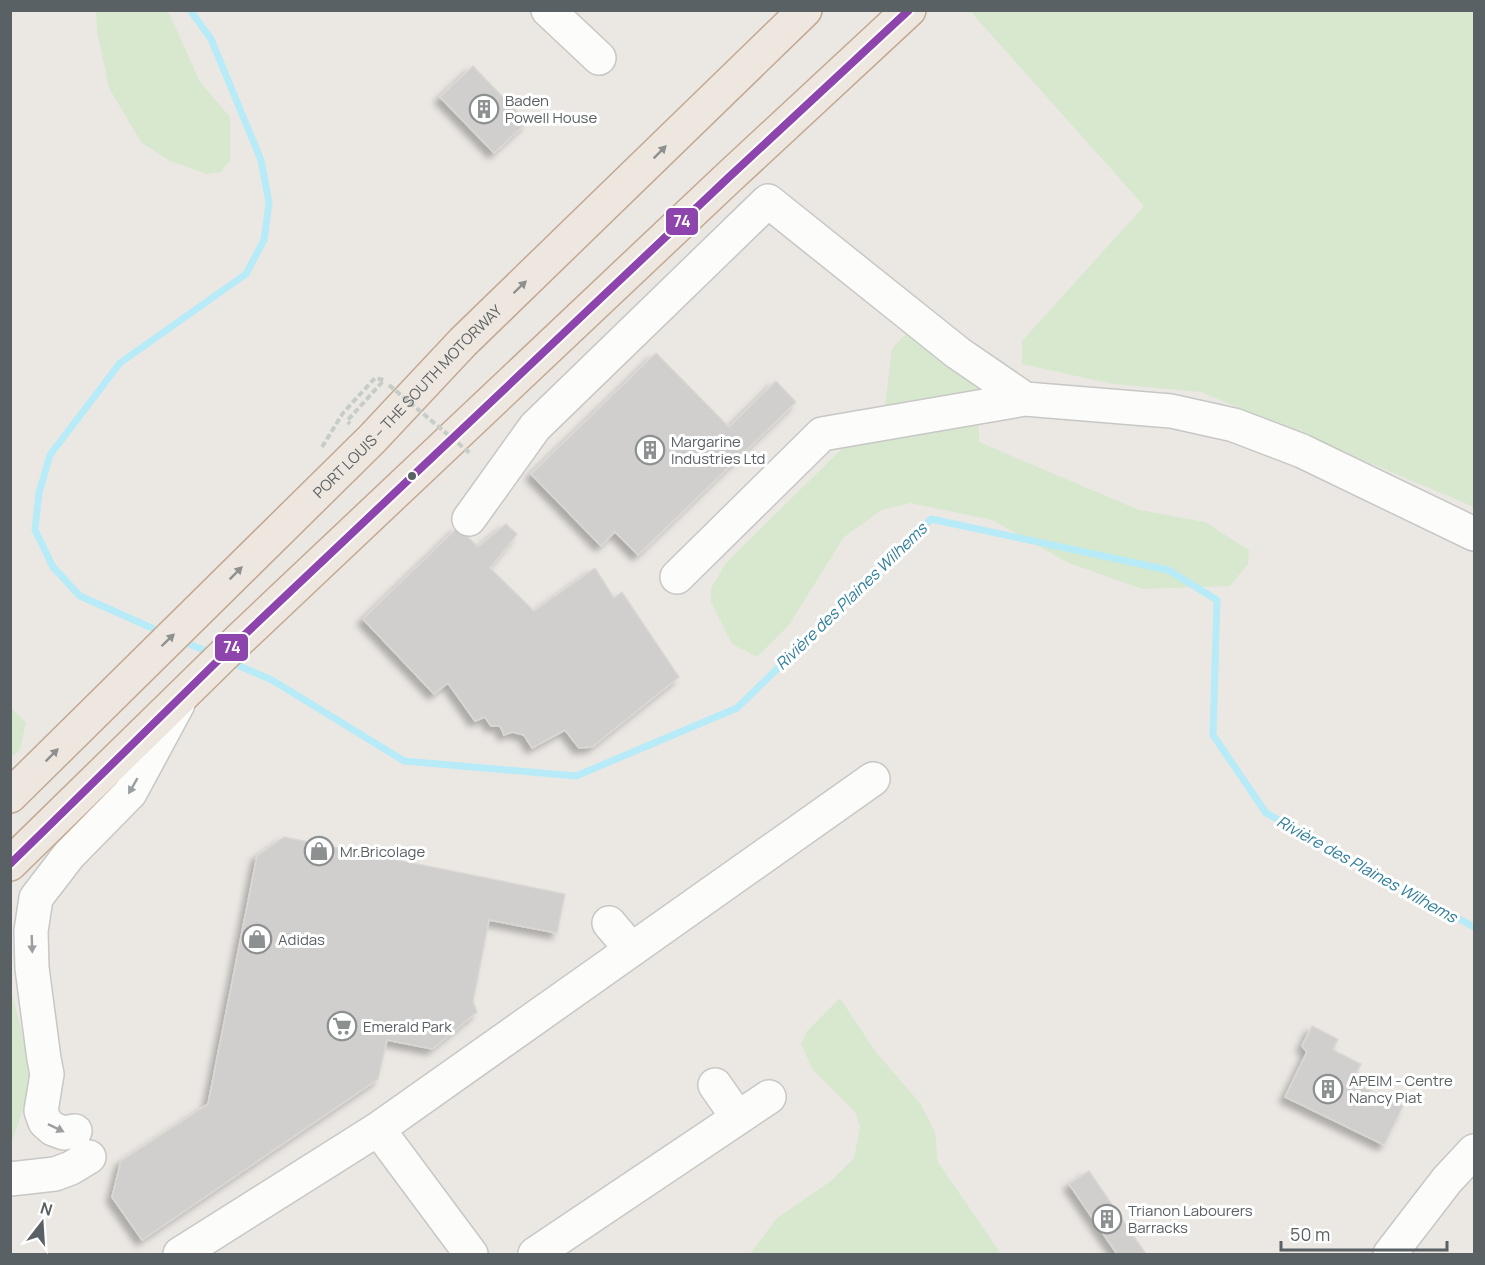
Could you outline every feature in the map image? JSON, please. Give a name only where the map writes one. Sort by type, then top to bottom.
[{"type":"highway","points":[[10,864],[240,639],[909,10]]},
{"type":"highway","name":"PORT LOUIS – THE SOUTH MOTORWAY","points":[[10,796],[372,439],[463,342],[798,15]]},
{"type":"street","points":[[548,10],[599,58]]},
{"type":"street","points":[[469,519],[535,427],[768,201],[958,353],[1025,399]]},
{"type":"street","points":[[677,576],[822,434],[1025,399],[1171,411],[1234,425],[1302,451],[1474,534]]},
{"type":"street","points":[[10,1179],[55,1174],[71,1168],[82,1144],[64,1132],[53,1129],[45,1122],[41,1111],[47,1074],[32,968],[31,931],[36,898],[69,855],[130,793],[186,693]]},
{"type":"street","points":[[180,1254],[378,1129],[873,778]]},
{"type":"street","points":[[609,923],[632,949]]},
{"type":"street","points":[[715,1085],[738,1118]]},
{"type":"street","points":[[535,1254],[769,1097]]},
{"type":"street","points":[[378,1129],[471,1254]]},
{"type":"street","points":[[1390,1254],[1447,1180],[1474,1151]]},
{"type":"path","points":[[320,449],[343,412],[375,378],[384,380]]},
{"type":"path","points":[[389,385],[471,454]]},
{"type":"green space","points":[[96,11],[165,11],[170,15],[200,82],[230,117],[230,161],[221,172],[206,174],[168,160],[141,142],[109,88],[97,31]]},
{"type":"green space","points":[[970,11],[1474,11],[1474,507],[1201,392],[1113,384],[1022,364],[1022,341],[1144,206]]},
{"type":"green space","points":[[911,328],[978,384],[979,442],[1139,510],[1205,522],[1249,550],[1248,564],[1230,586],[1142,589],[1069,563],[992,520],[910,503],[882,510],[844,537],[789,625],[757,657],[732,644],[711,602],[711,588],[726,563],[885,406],[892,349]]},
{"type":"green space","points":[[10,707],[26,722],[20,750],[11,757]]},
{"type":"green space","points":[[11,995],[34,1079],[11,1144]]},
{"type":"green space","points":[[840,998],[875,1051],[920,1103],[935,1132],[938,1162],[1001,1254],[750,1254],[777,1218],[831,1181],[854,1158],[860,1126],[855,1112],[813,1070],[801,1044],[807,1031]]},
{"type":"building","name":"Baden Powell House","points":[[473,66],[527,122],[494,153],[440,97]]},
{"type":"building","name":"Margarine Industries Ltd","points":[[656,353],[729,427],[776,381],[796,402],[638,555],[615,532],[601,546],[531,474]]},
{"type":"building","points":[[506,524],[517,534],[490,568],[534,611],[595,568],[614,598],[622,592],[679,677],[592,747],[579,748],[565,730],[532,748],[524,735],[512,732],[504,735],[500,726],[491,726],[485,717],[475,721],[448,683],[434,694],[363,619],[458,527],[478,547]]},
{"type":"building","name":"Emerald Park","points":[[284,837],[565,894],[557,933],[489,920],[473,1002],[477,1012],[432,1049],[387,1040],[378,1079],[142,1240],[112,1197],[121,1161],[208,1104],[257,856]]},
{"type":"building","name":"APEIM - Centre Nancy Piat","points":[[1312,1026],[1338,1039],[1333,1050],[1361,1064],[1352,1082],[1403,1106],[1384,1145],[1285,1097],[1307,1052],[1302,1046]]},
{"type":"building","name":"Trianon Labourers Barracks","points":[[1089,1171],[1146,1254],[1117,1254],[1069,1184]]},
{"type":"waterway","name":"Rivière des Plaines Wilhems","points":[[163,633],[80,596],[53,567],[35,530],[39,493],[50,455],[120,363],[246,274],[264,240],[269,203],[261,160],[211,39],[190,10]]},
{"type":"waterway","name":"Rivière des Plaines Wilhems","points":[[228,661],[272,680],[404,761],[576,776],[737,708],[931,519],[1168,570],[1217,600],[1213,735],[1266,813],[1474,927]]},
{"type":"waterway","points":[[182,641],[213,654]]},
{"type":"transit line","name":"74","points":[[10,864],[240,639],[909,10]]},
{"type":"place","name":"Baden Powell House","points":[[484,109]]},
{"type":"place","name":"Margarine Industries Ltd","points":[[650,450]]},
{"type":"place","name":"Mr.Bricolage","points":[[319,851]]},
{"type":"place","name":"Adidas","points":[[257,939]]},
{"type":"place","name":"Emerald Park","points":[[342,1026]]},
{"type":"place","name":"APEIM - Centre Nancy Piat","points":[[1328,1089]]},
{"type":"place","name":"Trianon Labourers Barracks","points":[[1107,1219]]}]
